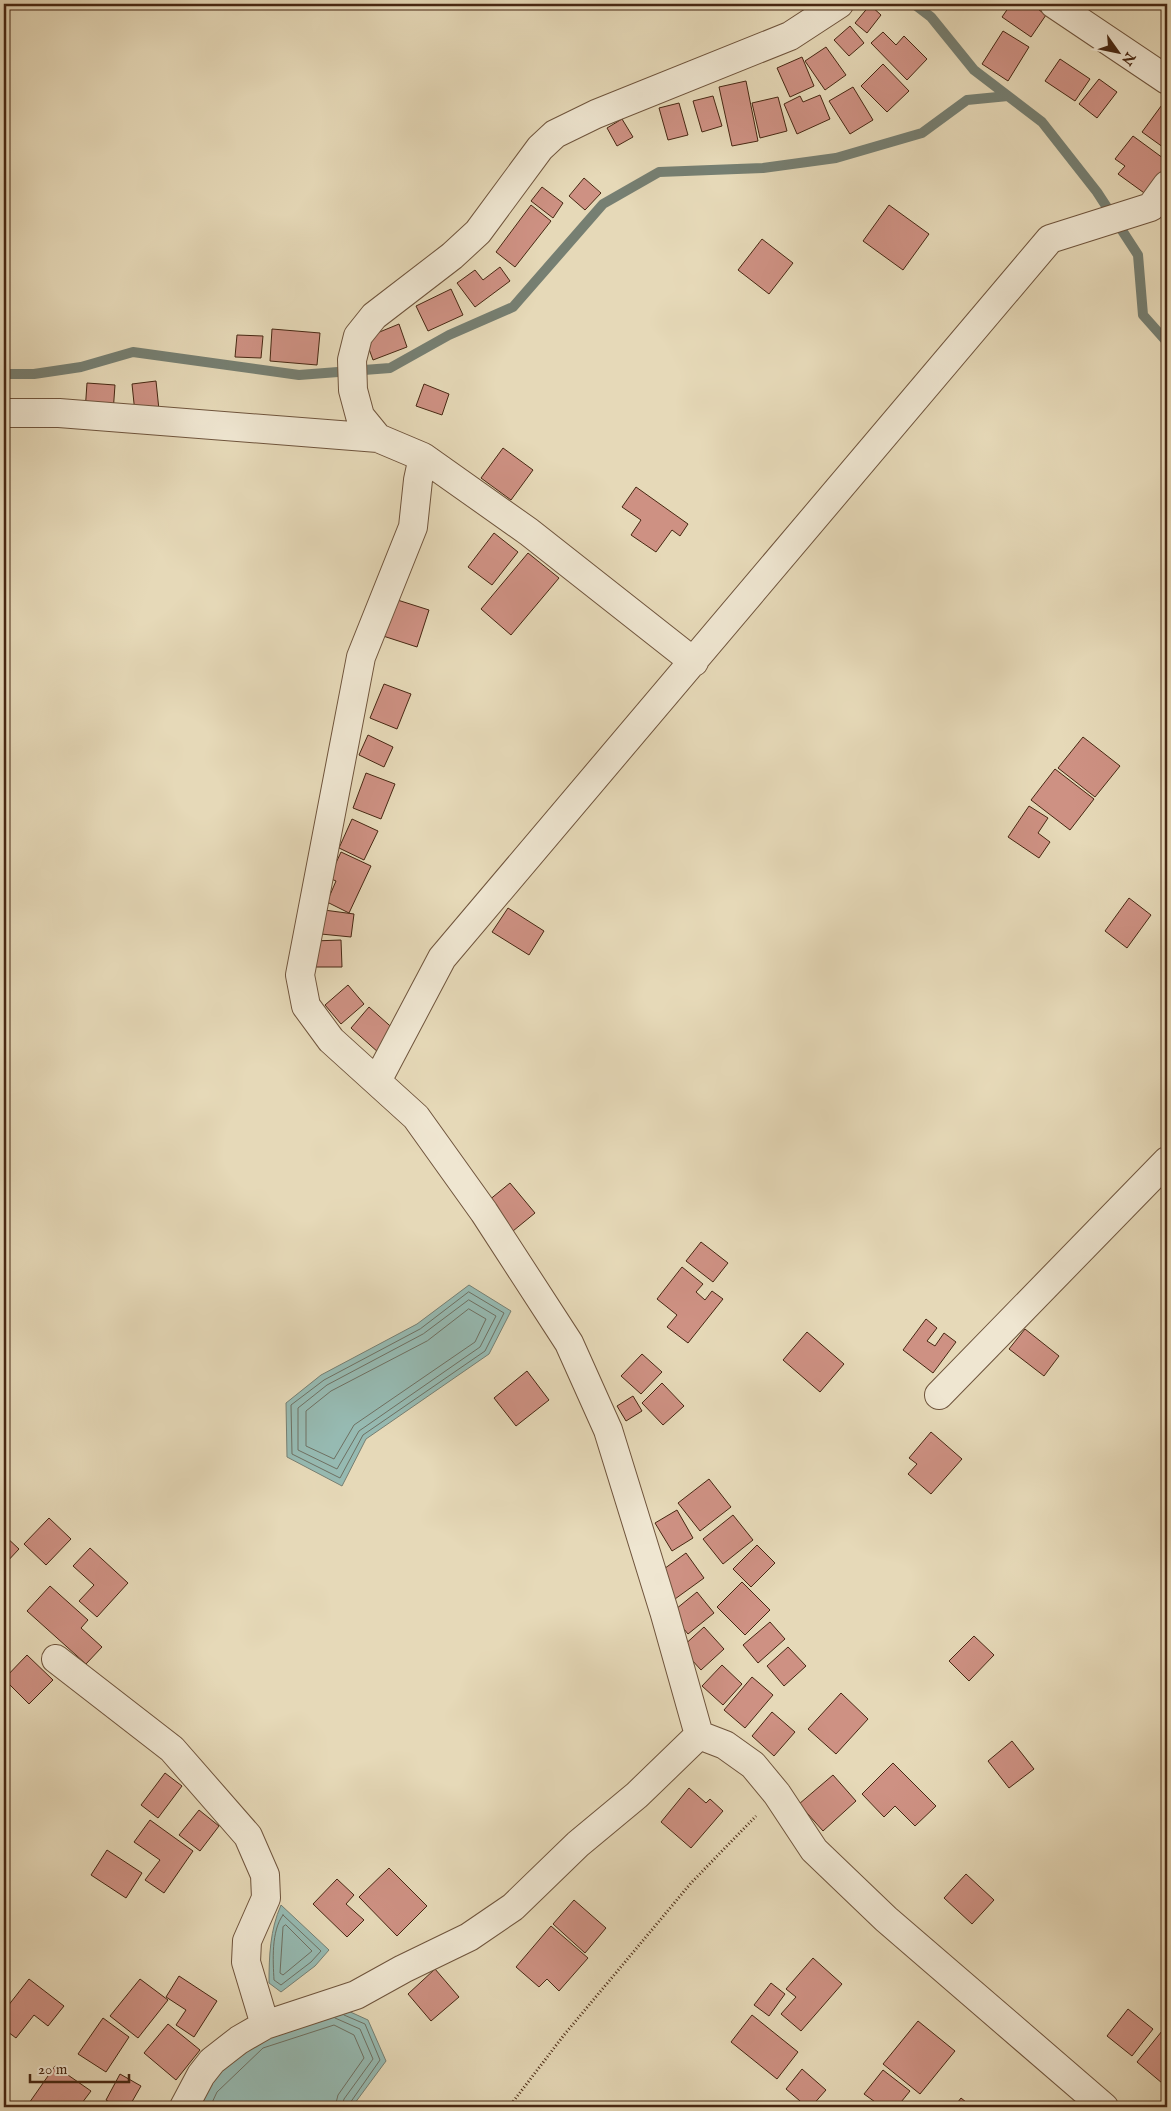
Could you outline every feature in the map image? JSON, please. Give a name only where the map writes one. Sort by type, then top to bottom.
[{"type":"street","points":[[378,438],[360,416],[353,390],[352,360],[358,336],[374,316],[452,256],[478,232],[540,148],[555,134],[596,114],[790,36],[839,4]]},
{"type":"street","points":[[1054,4],[1167,80]]},
{"type":"street","points":[[377,1081],[442,958],[1050,239],[1151,207],[1167,185]]},
{"type":"street","points":[[4,412],[60,413],[378,438],[423,457],[529,532],[694,662]]},
{"type":"street","points":[[423,457],[418,480],[413,527],[361,657],[300,976],[306,1006],[331,1040],[416,1117],[484,1212],[569,1343],[608,1430],[700,1735]]},
{"type":"street","points":[[939,1395],[1167,1160]]},
{"type":"street","points":[[56,1659],[172,1749],[248,1836],[265,1875],[266,1898],[247,1941],[246,1962],[265,2025]]},
{"type":"street","points":[[700,1735],[725,1745],[753,1765],[777,1794],[814,1850],[894,1926],[1104,2107]]},
{"type":"street","points":[[184,2107],[201,2075],[212,2061],[240,2040],[265,2025],[356,1995],[403,1969],[469,1937],[513,1907],[578,1844],[638,1795],[700,1735]]},
{"type":"path","points":[[509,2107],[564,2035],[690,1883],[777,1794]]},
{"type":"water","points":[[469,1285],[511,1311],[489,1354],[366,1439],[342,1486],[287,1457],[286,1403],[321,1375],[417,1324]]},
{"type":"water","points":[[281,1905],[329,1950],[315,1966],[281,1992],[269,1983],[269,1963],[274,1924]]},
{"type":"water","points":[[335,2005],[368,2020],[386,2061],[352,2107],[190,2107],[253,2031]]},
{"type":"building","points":[[1011,4],[1031,4],[1046,15],[1031,37],[1002,17]]},
{"type":"building","points":[[870,5],[881,15],[867,33],[855,23]]},
{"type":"building","points":[[850,26],[864,43],[849,56],[834,40]]},
{"type":"building","points":[[1003,31],[1029,47],[1008,81],[982,64]]},
{"type":"building","points":[[883,32],[896,45],[904,36],[927,59],[907,80],[871,43]]},
{"type":"building","points":[[826,47],[846,75],[825,90],[805,61]]},
{"type":"building","points":[[802,57],[814,86],[790,97],[777,68]]},
{"type":"building","points":[[1060,59],[1090,79],[1075,101],[1045,81]]},
{"type":"building","points":[[883,64],[909,91],[887,112],[861,86]]},
{"type":"building","points":[[1099,79],[1117,92],[1097,118],[1079,104]]},
{"type":"building","points":[[746,81],[758,141],[732,146],[719,87]]},
{"type":"building","points":[[853,87],[873,120],[850,134],[829,101]]},
{"type":"building","points":[[820,95],[830,119],[797,134],[784,104],[800,96],[803,102]]},
{"type":"building","points":[[713,96],[722,126],[702,132],[693,101]]},
{"type":"building","points":[[778,97],[787,131],[760,138],[752,103]]},
{"type":"building","points":[[1167,98],[1167,150],[1142,132]]},
{"type":"building","points":[[679,103],[688,135],[668,140],[659,108]]},
{"type":"building","points":[[622,119],[633,137],[617,146],[607,128]]},
{"type":"building","points":[[1133,136],[1167,161],[1167,167],[1147,195],[1118,174],[1125,166],[1115,159]]},
{"type":"building","points":[[584,178],[601,193],[585,210],[569,196]]},
{"type":"building","points":[[542,187],[563,203],[553,218],[531,201]]},
{"type":"building","points":[[531,205],[551,221],[515,267],[496,252]]},
{"type":"building","points":[[889,205],[929,234],[903,270],[863,241]]},
{"type":"building","points":[[762,239],[793,263],[769,294],[738,270]]},
{"type":"building","points":[[500,267],[510,281],[475,307],[457,283],[475,270],[483,280]]},
{"type":"building","points":[[451,289],[463,315],[428,331],[416,306]]},
{"type":"building","points":[[399,324],[407,347],[373,360],[365,338]]},
{"type":"building","points":[[272,329],[320,333],[317,365],[270,361]]},
{"type":"building","points":[[237,335],[263,336],[261,358],[235,357]]},
{"type":"building","points":[[156,381],[159,410],[135,413],[132,384]]},
{"type":"building","points":[[87,383],[115,385],[113,413],[85,412]]},
{"type":"building","points":[[424,384],[449,394],[442,415],[416,406]]},
{"type":"building","points":[[503,448],[533,470],[511,500],[481,478]]},
{"type":"building","points":[[636,487],[688,524],[680,536],[672,530],[656,552],[631,535],[641,520],[622,507]]},
{"type":"building","points":[[494,533],[518,552],[492,585],[468,567]]},
{"type":"building","points":[[528,553],[559,578],[511,635],[481,609]]},
{"type":"building","points":[[388,597],[429,610],[417,647],[377,634]]},
{"type":"building","points":[[384,684],[411,694],[397,729],[370,718]]},
{"type":"building","points":[[368,735],[393,747],[384,767],[359,755]]},
{"type":"building","points":[[1083,737],[1120,766],[1095,797],[1058,768]]},
{"type":"building","points":[[1055,769],[1094,799],[1070,830],[1031,800]]},
{"type":"building","points":[[366,773],[395,784],[381,819],[353,808]]},
{"type":"building","points":[[1029,806],[1048,818],[1038,833],[1050,842],[1039,858],[1008,837]]},
{"type":"building","points":[[352,819],[378,831],[364,860],[339,848]]},
{"type":"building","points":[[341,852],[371,866],[349,913],[327,902],[336,881],[329,878]]},
{"type":"building","points":[[1129,898],[1151,915],[1127,948],[1105,931]]},
{"type":"building","points":[[508,908],[544,931],[529,955],[492,932]]},
{"type":"building","points":[[324,910],[354,914],[351,937],[321,934]]},
{"type":"building","points":[[341,940],[342,967],[314,967],[313,941]]},
{"type":"building","points":[[348,985],[364,1004],[341,1024],[325,1005]]},
{"type":"building","points":[[369,1007],[398,1033],[379,1053],[351,1028]]},
{"type":"building","points":[[510,1183],[535,1213],[513,1231],[488,1201]]},
{"type":"building","points":[[701,1242],[728,1263],[713,1282],[686,1261]]},
{"type":"building","points":[[682,1267],[703,1284],[696,1292],[705,1300],[712,1291],[723,1299],[688,1343],[667,1327],[677,1315],[657,1299]]},
{"type":"building","points":[[926,1319],[937,1328],[927,1341],[935,1346],[944,1333],[956,1342],[933,1373],[903,1350]]},
{"type":"building","points":[[1025,1329],[1059,1356],[1044,1376],[1009,1349]]},
{"type":"building","points":[[807,1332],[844,1364],[820,1392],[783,1360]]},
{"type":"building","points":[[642,1354],[662,1372],[641,1394],[621,1376]]},
{"type":"building","points":[[527,1371],[549,1400],[516,1426],[494,1398]]},
{"type":"building","points":[[662,1383],[684,1406],[663,1425],[642,1403]]},
{"type":"building","points":[[633,1396],[642,1411],[626,1421],[617,1406]]},
{"type":"building","points":[[931,1432],[962,1459],[931,1494],[908,1474],[917,1464],[909,1458]]},
{"type":"building","points":[[709,1479],[731,1507],[700,1531],[678,1503]]},
{"type":"building","points":[[677,1510],[693,1538],[672,1551],[655,1523]]},
{"type":"building","points":[[733,1515],[753,1540],[723,1564],[703,1539]]},
{"type":"building","points":[[49,1518],[71,1539],[46,1565],[24,1544]]},
{"type":"building","points":[[4,1535],[19,1549],[4,1565]]},
{"type":"building","points":[[757,1545],[775,1563],[751,1587],[733,1569]]},
{"type":"building","points":[[90,1548],[128,1583],[97,1617],[79,1601],[94,1585],[73,1566]]},
{"type":"building","points":[[686,1553],[704,1578],[675,1599],[657,1574]]},
{"type":"building","points":[[742,1582],[770,1610],[745,1635],[717,1607]]},
{"type":"building","points":[[50,1586],[88,1620],[81,1628],[102,1647],[86,1664],[27,1611]]},
{"type":"building","points":[[697,1592],[714,1613],[688,1634],[671,1613]]},
{"type":"building","points":[[770,1622],[785,1639],[758,1663],[743,1645]]},
{"type":"building","points":[[704,1627],[724,1649],[701,1670],[681,1648]]},
{"type":"building","points":[[974,1636],[994,1655],[969,1681],[949,1661]]},
{"type":"building","points":[[788,1647],[806,1666],[784,1686],[767,1666]]},
{"type":"building","points":[[27,1655],[53,1680],[29,1704],[4,1679]]},
{"type":"building","points":[[722,1665],[742,1684],[723,1705],[702,1686]]},
{"type":"building","points":[[752,1677],[773,1695],[745,1728],[724,1710]]},
{"type":"building","points":[[841,1693],[868,1719],[836,1754],[808,1729]]},
{"type":"building","points":[[772,1712],[795,1732],[774,1756],[752,1736]]},
{"type":"building","points":[[1012,1741],[1034,1769],[1009,1788],[988,1761]]},
{"type":"building","points":[[893,1763],[936,1806],[915,1826],[895,1806],[884,1817],[862,1794]]},
{"type":"building","points":[[165,1773],[182,1786],[158,1818],[141,1805]]},
{"type":"building","points":[[833,1775],[856,1801],[823,1831],[799,1804]]},
{"type":"building","points":[[689,1788],[706,1803],[710,1799],[723,1811],[691,1848],[661,1822]]},
{"type":"building","points":[[199,1810],[219,1826],[200,1851],[179,1835]]},
{"type":"building","points":[[150,1820],[193,1851],[164,1893],[145,1880],[160,1860],[134,1842]]},
{"type":"building","points":[[107,1850],[142,1873],[126,1898],[91,1875]]},
{"type":"building","points":[[389,1868],[427,1906],[397,1936],[359,1897]]},
{"type":"building","points":[[966,1874],[994,1900],[972,1924],[944,1898]]},
{"type":"building","points":[[337,1879],[354,1895],[346,1904],[364,1920],[347,1937],[313,1904]]},
{"type":"building","points":[[574,1900],[606,1928],[585,1953],[553,1924]]},
{"type":"building","points":[[551,1926],[588,1958],[559,1991],[547,1979],[539,1987],[516,1967]]},
{"type":"building","points":[[813,1958],[842,1984],[801,2031],[781,2014],[796,1997],[786,1989]]},
{"type":"building","points":[[435,1969],[459,1997],[431,2021],[408,1994]]},
{"type":"building","points":[[179,1976],[217,2001],[194,2037],[176,2025],[186,2010],[166,1997]]},
{"type":"building","points":[[29,1979],[64,2006],[48,2026],[34,2015],[16,2038],[4,2029],[4,2011]]},
{"type":"building","points":[[140,1979],[168,2000],[138,2038],[110,2016]]},
{"type":"building","points":[[771,1983],[785,1994],[769,2016],[754,2005]]},
{"type":"building","points":[[1128,2009],[1153,2029],[1132,2056],[1107,2036]]},
{"type":"building","points":[[752,2015],[798,2052],[777,2079],[731,2042]]},
{"type":"building","points":[[103,2018],[129,2037],[106,2072],[78,2054]]},
{"type":"building","points":[[918,2021],[955,2051],[920,2094],[883,2064]]},
{"type":"building","points":[[168,2024],[200,2050],[176,2080],[144,2053]]},
{"type":"building","points":[[1162,2031],[1167,2036],[1167,2076],[1162,2083],[1137,2062]]},
{"type":"building","points":[[55,2066],[91,2091],[79,2107],[28,2107],[27,2106]]},
{"type":"building","points":[[802,2069],[826,2090],[811,2107],[807,2107],[786,2089]]},
{"type":"building","points":[[883,2070],[910,2091],[897,2107],[882,2107],[864,2094]]},
{"type":"building","points":[[120,2074],[141,2086],[129,2107],[118,2107],[106,2100]]},
{"type":"building","points":[[961,2098],[972,2107],[954,2107]]},
{"type":"waterway","points":[[914,4],[931,17],[974,70],[1042,122],[1097,192],[1138,255],[1143,315],[1167,342]]},
{"type":"waterway","points":[[4,374],[34,374],[81,367],[133,352],[299,375],[390,368],[449,335],[513,307],[603,204],[659,172],[763,168],[836,158],[922,133],[967,100],[1008,96]]}]
